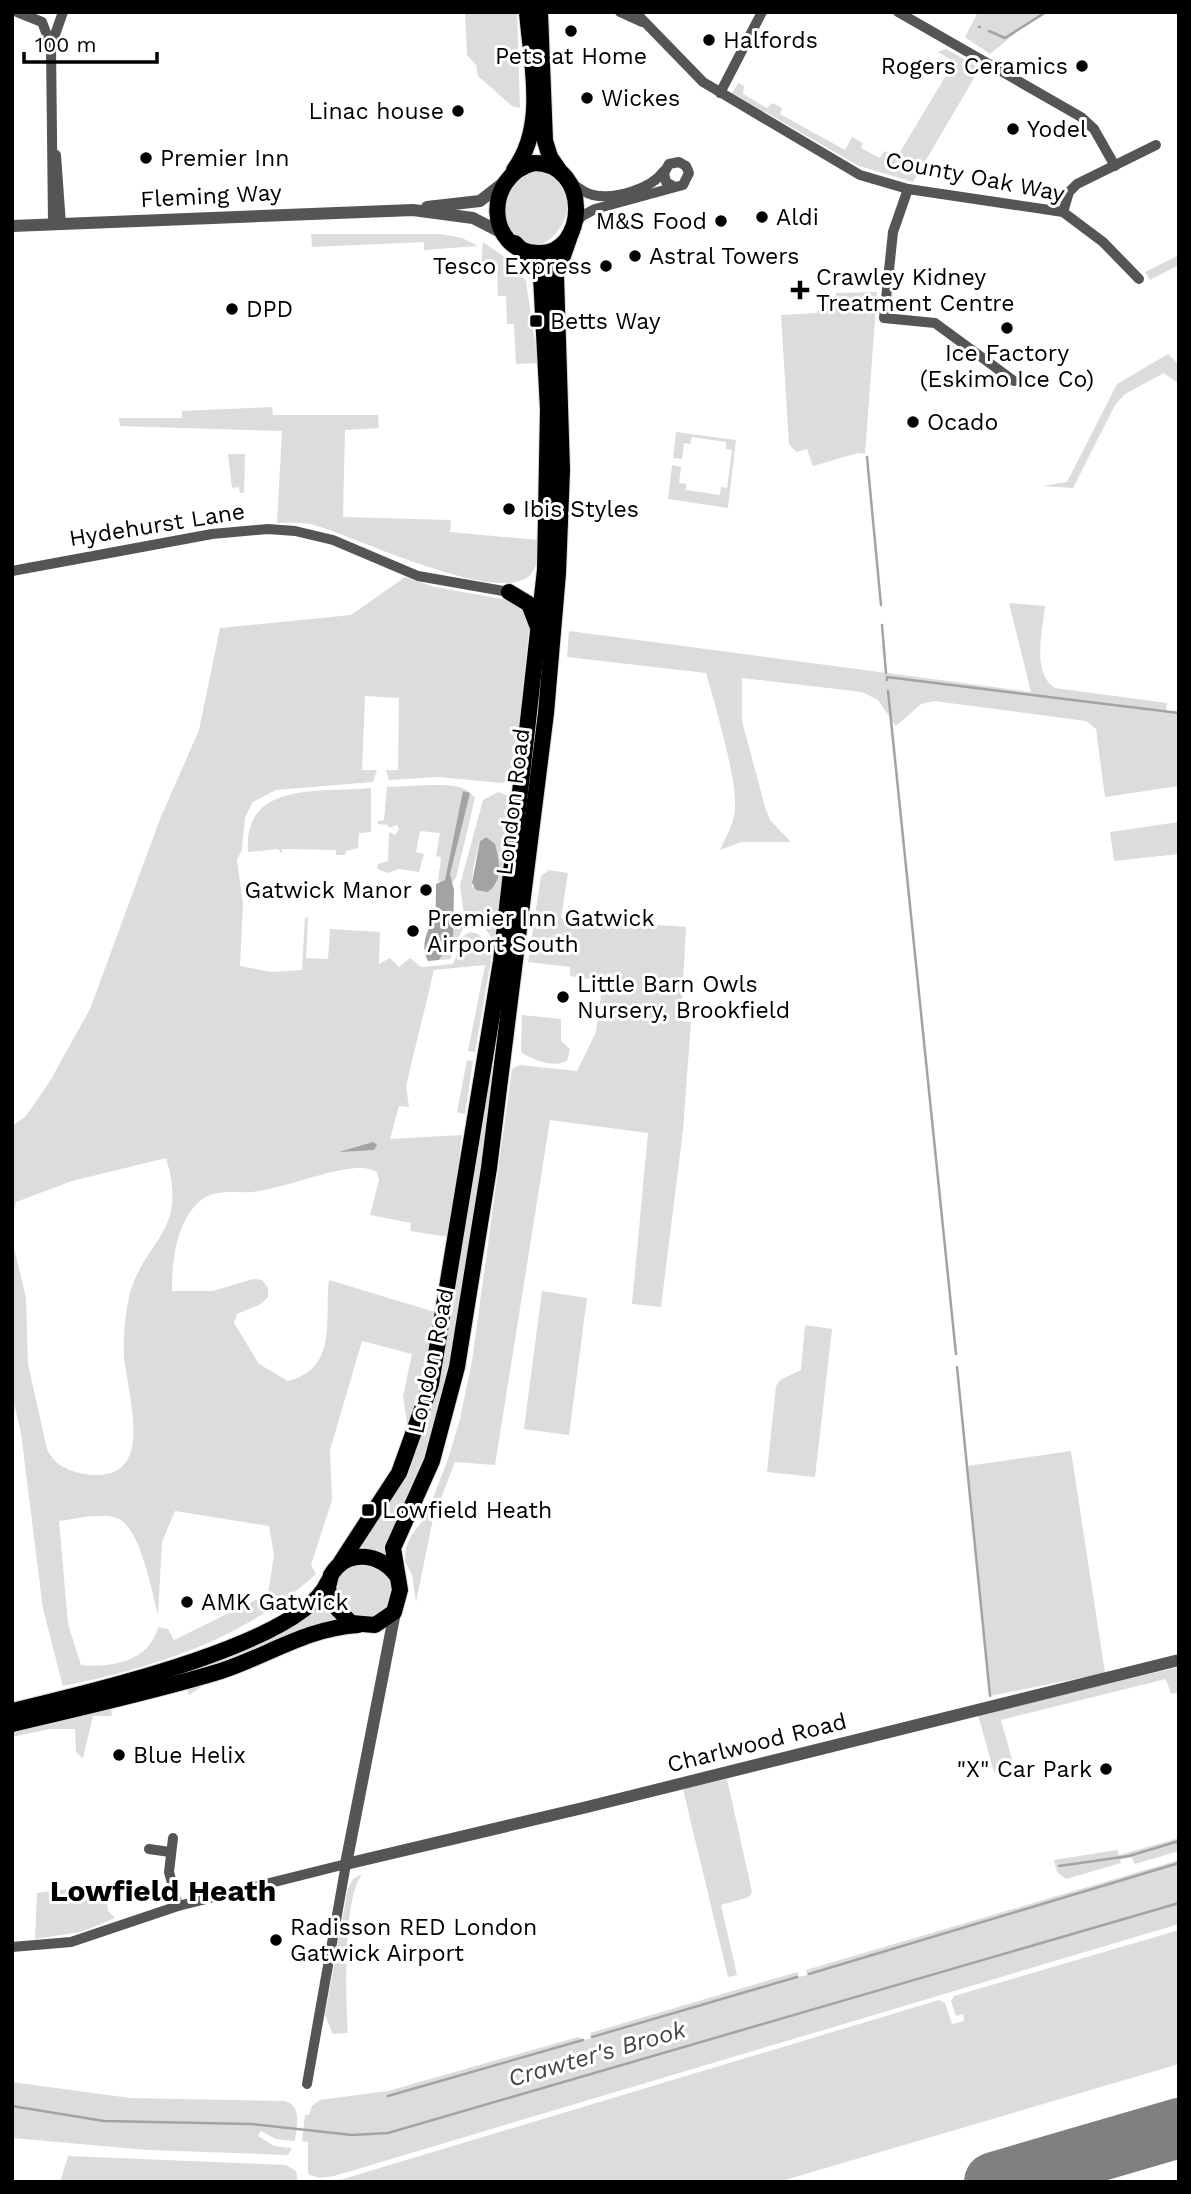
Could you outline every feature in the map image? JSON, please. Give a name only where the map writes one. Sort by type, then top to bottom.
[{"type":"main road","points":[[527,12],[534,121],[527,149],[499,192],[496,211],[501,227],[512,241],[530,252],[547,252],[562,242],[572,229],[577,200],[550,157],[545,141],[540,12]]},
{"type":"main road","points":[[509,177],[522,167],[537,163],[565,177]]},
{"type":"main road","name":"London Road","points":[[397,1576],[393,1548],[432,1461],[453,1387],[489,1168],[507,1033],[553,643],[562,470],[555,276],[572,229]]},
{"type":"main road","name":"London Road","points":[[339,1564],[399,1473],[417,1430],[435,1367],[501,961],[545,570],[548,410],[542,285],[537,266],[512,241]]},
{"type":"main road","points":[[509,592],[532,587],[545,570]]},
{"type":"main road","points":[[509,592],[524,599],[534,612],[537,656]]},
{"type":"main road","points":[[12,1711],[111,1688],[200,1660],[301,1611],[320,1597],[339,1564],[352,1558],[370,1556],[383,1562],[397,1576],[400,1590],[396,1607],[383,1622],[313,1633],[224,1670],[12,1724]]},
{"type":"main road","points":[[329,1579],[328,1594],[334,1608],[359,1626]]},
{"type":"street","points":[[17,12],[40,17],[49,25],[63,16]]},
{"type":"street","points":[[620,12],[644,24]]},
{"type":"street","name":"County Oak Way","points":[[635,12],[699,79],[860,175],[908,190],[1063,212],[1100,239],[1135,275]]},
{"type":"street","points":[[720,93],[762,12]]},
{"type":"street","points":[[898,12],[1084,119],[1101,139],[1115,166]]},
{"type":"street","points":[[51,46],[63,16]]},
{"type":"street","points":[[40,17],[51,46],[53,142],[59,166],[57,224]]},
{"type":"street","points":[[1063,212],[1074,186],[1156,145]]},
{"type":"street","points":[[565,177],[586,193],[605,196],[646,186],[674,162],[686,166],[687,181],[675,187],[592,210],[582,216],[572,229]]},
{"type":"street","points":[[664,170],[666,181],[675,187]]},
{"type":"street","name":"Fleming Way","points":[[12,226],[412,210],[480,201],[509,177]]},
{"type":"street","points":[[882,332],[893,232],[908,190]]},
{"type":"street","name":"Fleming Way","points":[[412,210],[473,218],[493,226],[512,241]]},
{"type":"street","points":[[884,318],[935,323],[1014,381]]},
{"type":"street","name":"Hydehurst Lane","points":[[12,571],[212,534],[268,529],[333,540],[418,576],[509,592]]},
{"type":"street","points":[[307,2084],[384,1656],[396,1607]]},
{"type":"street","points":[[359,1626],[380,1639],[384,1656]]},
{"type":"street","name":"Charlwood Road","points":[[346,1864],[473,1836],[1179,1660]]},
{"type":"street","points":[[173,1838],[170,1875],[178,1906]]},
{"type":"street","points":[[149,1849],[170,1852]]},
{"type":"street","points":[[12,1947],[71,1942],[178,1906],[346,1864]]},
{"type":"shaded area","points":[[465,12],[517,12],[520,108],[512,106],[478,76],[476,65],[467,55]]},
{"type":"shaded area","points":[[978,12],[1049,12],[1022,28],[990,54],[965,37]]},
{"type":"shaded area","points":[[946,49],[980,68],[913,182],[859,166],[732,93],[738,83],[744,86],[743,94],[767,108],[773,103],[782,108],[780,114],[845,150],[852,137],[863,143],[861,148],[880,158],[885,151],[897,157],[954,62],[938,52]]},
{"type":"shaded area","points":[[538,171],[558,181],[567,196],[567,212],[560,228],[548,240],[534,246],[520,241],[508,224],[505,206],[515,183],[529,173]]},
{"type":"shaded area","points":[[311,234],[441,234],[462,238],[478,246],[424,250],[424,242],[312,247]]},
{"type":"shaded area","points":[[483,242],[506,258],[526,281],[538,363],[516,364],[514,324],[507,324],[506,296],[498,296],[497,267],[481,268]]},
{"type":"shaded area","points":[[1179,255],[1179,265],[1150,280],[1145,272]]},
{"type":"shaded area","points":[[877,292],[865,454],[858,453],[813,466],[807,449],[796,452],[789,444],[781,315],[817,313],[824,303],[837,303],[836,293]]},
{"type":"shaded area","points":[[1168,354],[1179,365],[1179,384],[1164,373],[1125,394],[1115,405],[1073,488],[1042,486],[1067,482],[1117,384]]},
{"type":"shaded area","points":[[272,407],[273,415],[378,415],[379,428],[345,430],[343,517],[451,520],[450,532],[539,540],[535,568],[529,576],[512,583],[487,582],[424,566],[314,525],[277,523],[282,431],[120,426],[119,418],[182,418],[182,411]]},
{"type":"shaded area","points":[[676,432],[736,440],[728,508],[668,499],[672,465],[681,467],[679,483],[686,484],[686,490],[720,495],[721,487],[727,488],[732,450],[726,449],[726,442],[692,437],[690,444],[684,443],[682,459],[673,458]]},
{"type":"shaded area","points":[[228,454],[245,454],[244,493],[240,493],[239,487],[232,488]]},
{"type":"shaded area","points":[[555,537],[527,832],[463,1305],[436,1430],[386,1554],[360,1546],[430,1406]]},
{"type":"shaded area","points":[[405,577],[434,587],[520,603],[530,621],[513,779],[502,783],[439,777],[389,780],[386,770],[398,770],[399,698],[365,696],[362,770],[377,770],[373,782],[276,790],[253,802],[245,817],[242,849],[237,860],[243,904],[240,966],[271,972],[302,970],[305,917],[308,918],[306,958],[328,959],[330,929],[380,932],[379,964],[390,958],[399,967],[410,958],[421,967],[453,964],[465,935],[470,932],[478,934],[493,949],[475,1052],[468,1051],[485,965],[434,970],[406,1086],[409,1107],[399,1106],[390,1139],[462,1135],[449,1237],[410,1231],[411,1223],[370,1215],[379,1180],[377,1172],[369,1169],[330,1172],[265,1190],[218,1193],[200,1201],[186,1220],[177,1243],[172,1291],[213,1291],[253,1279],[262,1280],[268,1288],[268,1297],[261,1304],[237,1314],[234,1323],[259,1364],[288,1381],[304,1374],[315,1365],[322,1353],[326,1340],[329,1280],[435,1312],[416,1407],[408,1430],[403,1396],[412,1354],[362,1341],[330,1450],[332,1500],[311,1565],[316,1574],[288,1597],[229,1633],[132,1670],[63,1686],[43,1609],[21,1433],[12,1395],[12,1239],[26,1298],[28,1364],[47,1449],[56,1462],[69,1470],[105,1475],[121,1468],[130,1454],[133,1415],[124,1348],[127,1308],[142,1264],[168,1222],[172,1205],[172,1184],[166,1158],[72,1181],[16,1202],[12,1220],[12,1126],[26,1116],[50,1081],[90,1009],[160,819],[199,730],[220,628],[351,615]],"holes":[[[175,1511],[269,1526],[274,1555],[268,1594],[174,1640],[168,1629],[158,1627],[147,1648],[128,1660],[105,1665],[81,1665],[68,1624],[59,1521],[101,1516],[114,1517],[123,1522],[138,1544],[158,1614],[162,1542]]]},
{"type":"shaded area","points":[[1009,603],[1045,606],[1041,662],[1043,672],[1055,688],[1167,703],[1166,711],[1179,713],[1179,786],[1105,797],[1096,729],[1086,721],[934,701],[921,704],[896,726],[878,700],[862,692],[742,678],[742,721],[765,807],[770,820],[791,842],[741,842],[720,850],[733,819],[735,795],[725,741],[706,673],[567,657],[569,631],[1031,692]]},
{"type":"shaded area","points":[[387,787],[460,787],[475,798],[456,878],[451,884],[438,881],[441,857],[436,856],[440,833],[420,831],[416,852],[424,854],[419,872],[399,869],[387,873],[377,869],[378,864],[388,861],[389,832],[395,835],[399,829],[397,825],[389,828],[388,825],[378,824],[378,821],[384,820]]},
{"type":"shaded area","points":[[371,788],[371,832],[359,833],[358,848],[346,851],[345,855],[336,855],[336,850],[282,849],[282,854],[278,849],[248,852],[250,829],[258,812],[272,801],[309,791]]},
{"type":"shaded area","points":[[463,791],[470,793],[450,874],[454,890],[453,936],[439,960],[428,961],[425,944],[435,917],[436,884],[445,880]]},
{"type":"shaded area","points":[[498,792],[511,797],[496,944],[482,924],[464,916],[460,885],[483,800]],"holes":[[[486,837],[495,846],[495,886],[472,887],[473,868],[480,840]]]},
{"type":"shaded area","points":[[1179,822],[1179,854],[1114,861],[1110,832]]},
{"type":"shaded area","points":[[486,837],[495,844],[499,870],[496,883],[487,892],[476,890],[472,883],[480,841]]},
{"type":"shaded area","points":[[549,870],[568,873],[561,918],[686,927],[681,1021],[691,1022],[683,1130],[661,1307],[632,1304],[648,1133],[550,1120],[495,1465],[455,1462],[433,1519],[416,1602],[412,1575],[405,1561],[406,1548],[411,1536],[426,1516],[460,1419],[472,1361],[512,1069],[520,1065],[577,1071],[596,1032],[603,981],[570,976],[570,967],[528,962],[541,876]]},
{"type":"shaded area","points":[[453,924],[463,928],[450,959],[439,960],[441,952],[449,946]]},
{"type":"shaded area","points":[[522,1015],[561,1019],[561,1041],[570,1049],[567,1061],[556,1064],[543,1062],[521,1052]]},
{"type":"shaded area","points":[[467,1060],[473,1061],[465,1114],[457,1112]]},
{"type":"shaded area","points":[[373,1142],[377,1145],[374,1150],[339,1152]]},
{"type":"shaded area","points":[[542,1291],[587,1298],[569,1435],[524,1429]]},
{"type":"shaded area","points":[[805,1325],[832,1329],[815,1477],[767,1472],[776,1386],[780,1380],[801,1370]]},
{"type":"shaded area","points":[[1071,1451],[1105,1673],[990,1696],[967,1466]]},
{"type":"shaded area","points":[[364,1563],[375,1565],[384,1571],[390,1580],[390,1602],[384,1611],[375,1617],[364,1619],[353,1617],[344,1611],[338,1602],[336,1591],[338,1580],[344,1571],[353,1565]]},
{"type":"shaded area","points":[[321,1602],[336,1620],[222,1663],[152,1681]]},
{"type":"shaded area","points":[[1179,1667],[1179,1692],[1171,1694],[1166,1679],[1001,1720],[1014,1766],[1005,1766],[994,1772],[978,1715]]},
{"type":"shaded area","points":[[200,1681],[201,1687],[189,1695],[187,1690],[111,1709],[112,1716],[93,1716],[83,1758],[76,1752],[75,1729],[50,1729],[12,1737],[12,1729]]},
{"type":"shaded area","points":[[727,1779],[752,1892],[749,1897],[721,1905],[737,1975],[728,1977],[683,1789]]},
{"type":"shaded area","points":[[1179,1838],[1179,1851],[1135,1864],[1131,1857],[1120,1860],[1121,1863],[1066,1879],[1057,1872],[1054,1860],[1117,1850],[1119,1855]]},
{"type":"shaded area","points":[[1179,1860],[1179,1924],[334,2176],[318,2178],[308,2174],[308,2142],[302,2141],[305,2115],[309,2115],[312,2106],[320,2100],[388,2091],[578,2037],[584,2040],[591,2038],[590,2033],[797,1972],[799,1977],[807,1975],[806,1970]]},
{"type":"shaded area","points":[[364,1873],[357,1884],[349,1923],[346,1974],[348,2033],[333,2034],[325,2015],[348,1888],[353,1879]]},
{"type":"shaded area","points":[[105,1884],[108,1911],[115,1918],[81,1932],[35,1939],[37,1893]]},
{"type":"shaded area","points":[[1179,1930],[1179,2064],[778,2182],[333,2182],[939,2000],[945,2003],[952,2024],[964,2021],[963,2014],[956,2016],[951,2001],[954,1996]]},
{"type":"shaded area","points":[[12,2082],[130,2098],[285,2101],[294,2107],[296,2112],[295,2141],[276,2139],[261,2131],[258,2136],[274,2146],[292,2148],[288,2155],[148,2150],[12,2138]]},
{"type":"shaded area","points":[[68,2156],[286,2165],[296,2171],[298,2182],[60,2182]]},
{"type":"waterway","points":[[989,31],[1005,38],[1046,12]]},
{"type":"waterway","points":[[867,457],[881,605]]},
{"type":"waterway","points":[[882,625],[886,673]]},
{"type":"waterway","points":[[887,680],[887,677],[1179,713]]},
{"type":"waterway","points":[[888,691],[956,1354]]},
{"type":"waterway","points":[[957,1367],[990,1696]]},
{"type":"waterway","points":[[1059,1866],[1129,1856],[1179,1841]]},
{"type":"waterway","points":[[809,1974],[1179,1863]]},
{"type":"waterway","name":"Crawter's Brook","points":[[12,2106],[104,2121],[251,2124],[352,2135],[388,2133],[1179,1903]]},
{"type":"waterway","points":[[592,2037],[797,1977]]},
{"type":"waterway","points":[[388,2096],[583,2040]]},
{"type":"runway","points":[[994,2182],[1179,2128]]},
{"type":"place","name":"Pets at Home","points":[[571,31]]},
{"type":"place","name":"Halfords","points":[[709,40]]},
{"type":"place","name":"Rogers Ceramics","points":[[1082,66]]},
{"type":"place","name":"Wickes","points":[[587,98]]},
{"type":"place","name":"Linac house","points":[[458,111]]},
{"type":"place","name":"Yodel","points":[[1013,129]]},
{"type":"place","name":"Premier Inn","points":[[146,158]]},
{"type":"place","name":"Aldi","points":[[762,217]]},
{"type":"place","name":"M&S Food","points":[[721,221]]},
{"type":"place","name":"Astral Towers","points":[[635,256]]},
{"type":"place","name":"Tesco Express","points":[[606,266]]},
{"type":"place","name":"Crawley Kidney Treatment Centre","points":[[800,290]]},
{"type":"place","name":"DPD","points":[[232,309]]},
{"type":"place","name":"Betts Way","points":[[536,321]]},
{"type":"place","name":"Ice Factory (Eskimo Ice Co)","points":[[1007,328]]},
{"type":"place","name":"Ocado","points":[[913,422]]},
{"type":"place","name":"Ibis Styles","points":[[509,509]]},
{"type":"place","name":"Gatwick Manor","points":[[426,890]]},
{"type":"place","name":"Premier Inn Gatwick Airport South","points":[[413,931]]},
{"type":"place","name":"Little Barn Owls Nursery, Brookfield","points":[[563,997]]},
{"type":"place","name":"Lowfield Heath","points":[[368,1510]]},
{"type":"place","name":"AMK Gatwick","points":[[187,1602]]},
{"type":"place","name":"Blue Helix","points":[[119,1755]]},
{"type":"place","name":"\"X\" Car Park","points":[[1106,1769]]},
{"type":"place","name":"Radisson RED London Gatwick Airport","points":[[276,1940]]},
{"type":"district","name":"Lowfield Heath","points":[[163,1890]]}]
